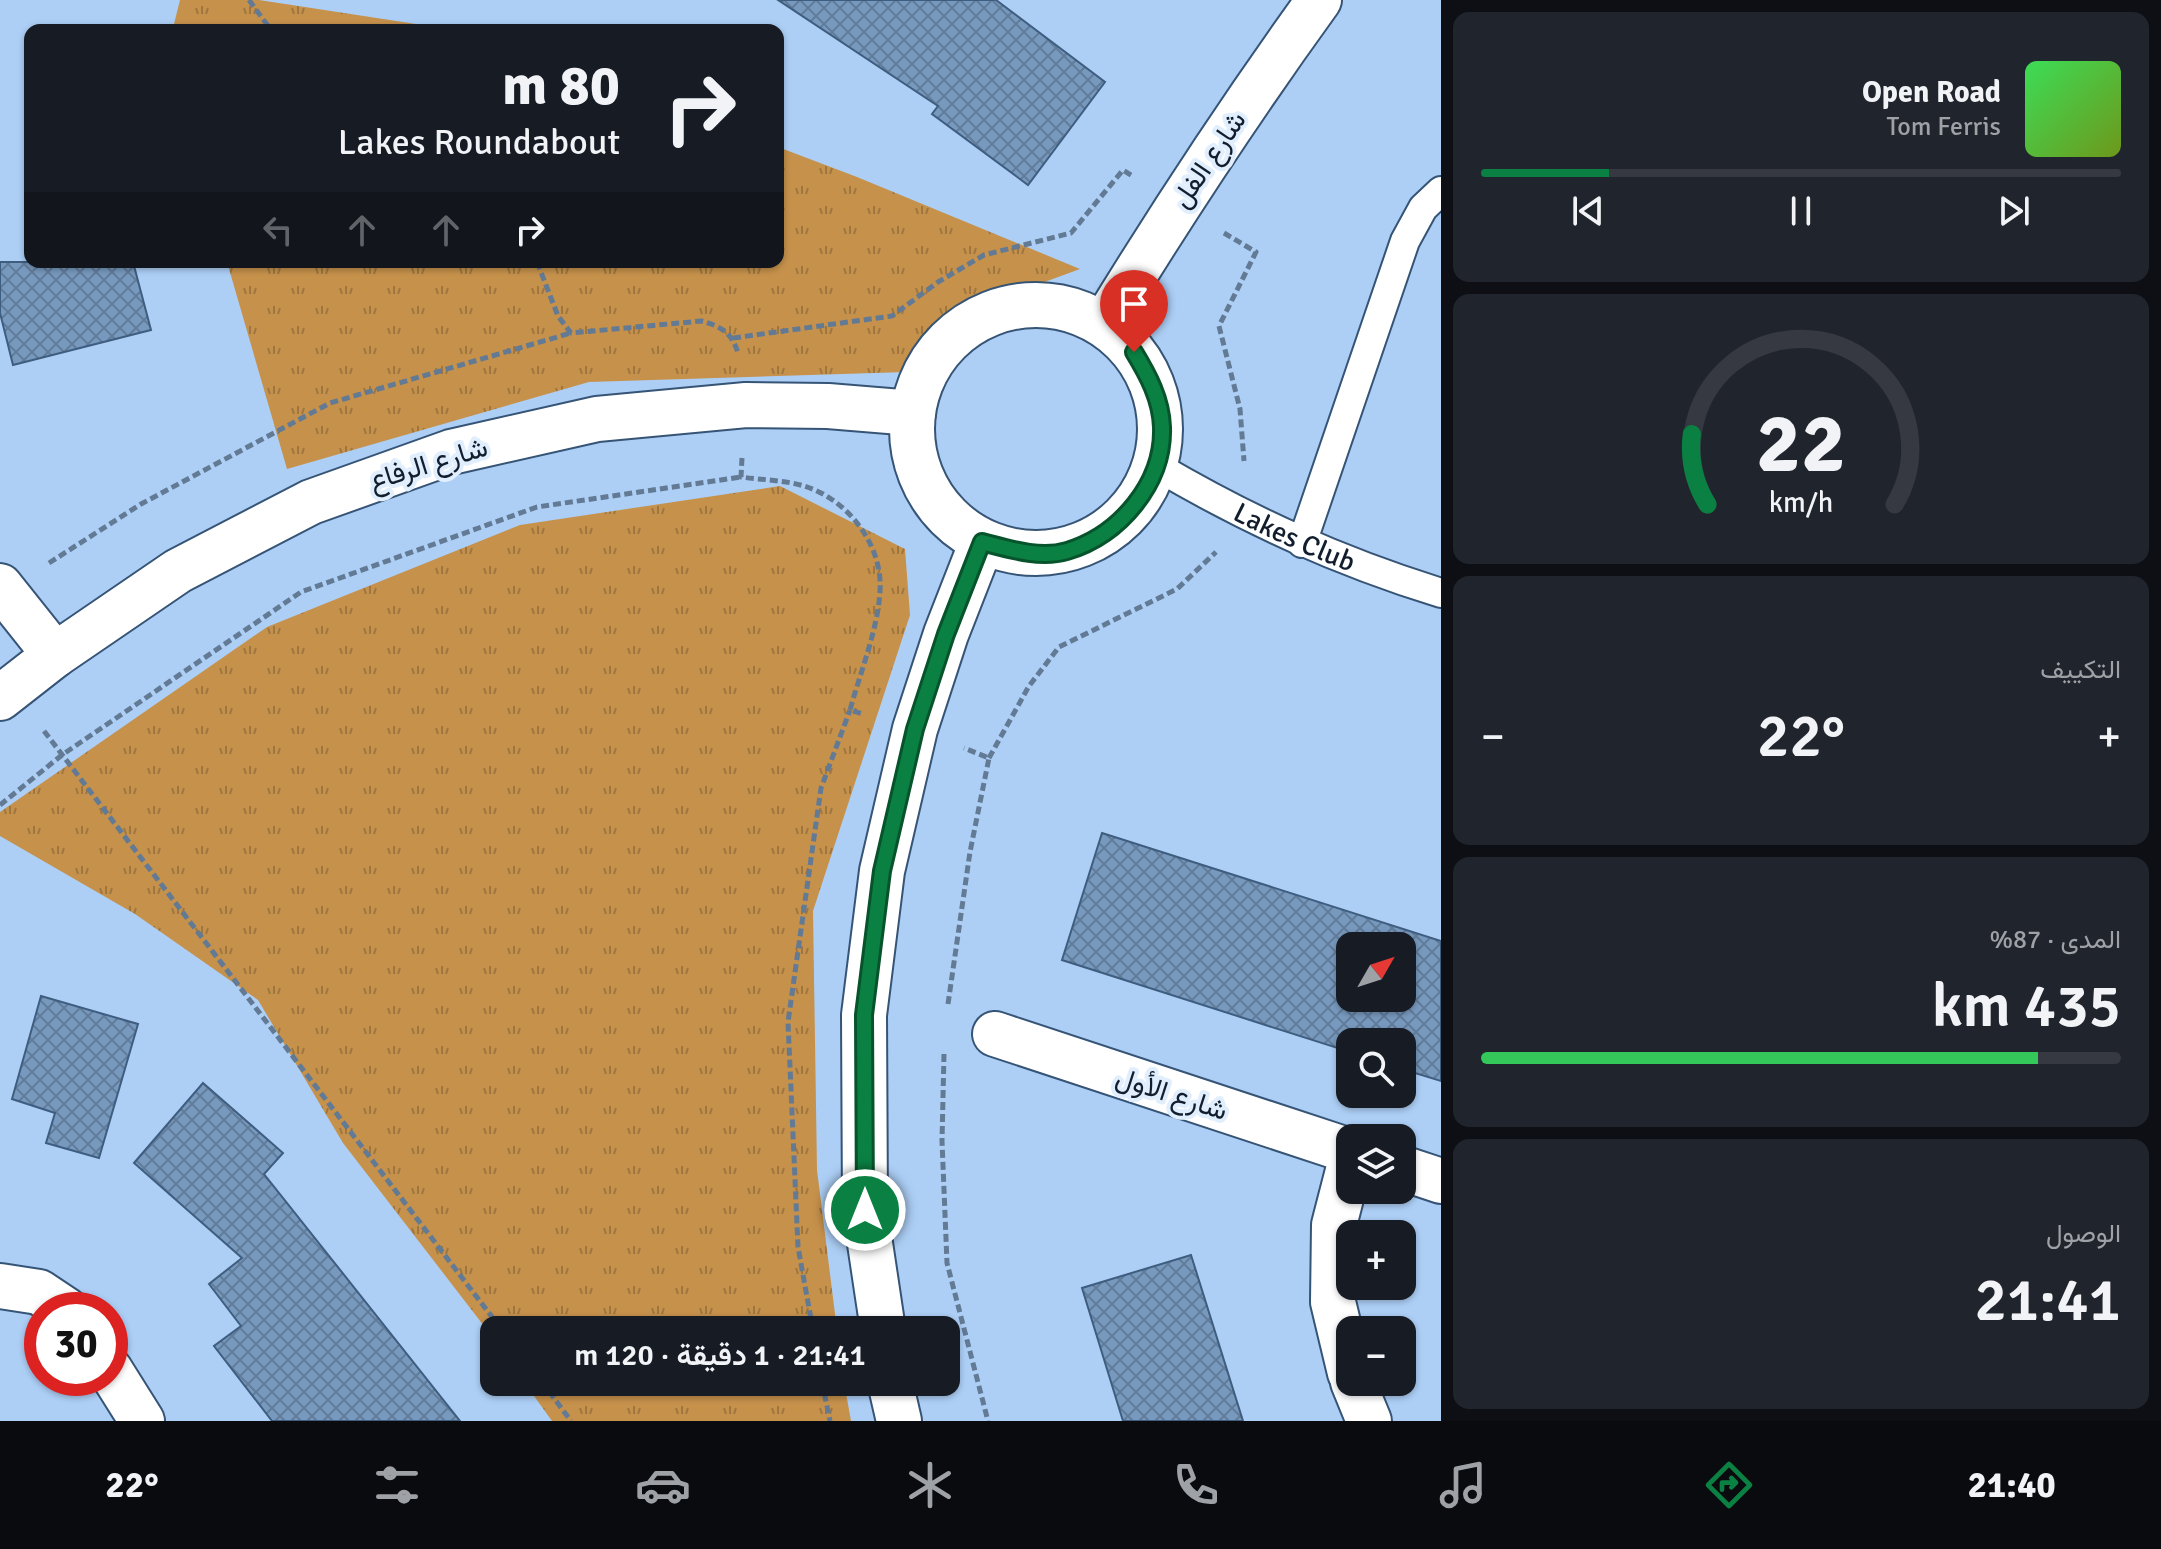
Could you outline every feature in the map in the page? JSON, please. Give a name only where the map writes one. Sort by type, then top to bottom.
[{"type":"street","name":"شارع الفل","points":[[1104,324],[1177,205],[1319,0]]},
{"type":"street","points":[[1024,304],[1066,307],[1104,324],[1134,352],[1154,387],[1162,427],[1156,466],[1135,506],[1105,534],[1066,552],[1023,553],[982,542],[950,520],[926,487],[914,451],[913,413],[924,372],[950,338],[984,315],[1024,304]]},
{"type":"street","name":"شارع الرفاع","points":[[6,694],[55,655],[178,571],[311,502],[451,452],[597,419],[746,405],[828,406],[913,413]]},
{"type":"street","points":[[881,1316],[865,1210],[864,1015],[882,871],[915,729],[946,634],[982,542]]},
{"type":"street","points":[[3,589],[55,655]]},
{"type":"street","name":"شارع الأول","points":[[995,1034],[1336,1146]]},
{"type":"street","points":[[1416,1173],[1441,1181]]},
{"type":"street","points":[[1336,1316],[1333,1302],[1334,1225],[1339,1204]]},
{"type":"street","points":[[0,1286],[39,1292]]},
{"type":"street","points":[[126,1396],[142,1421]]},
{"type":"street","points":[[893,1396],[899,1421]]},
{"type":"street","points":[[1359,1396],[1369,1421]]},
{"type":"lane","points":[[1302,543],[1405,241],[1423,208],[1441,191]]},
{"type":"lane","name":"Lakes Club","points":[[1156,466],[1239,513],[1302,543],[1375,572],[1441,593]]},
{"type":"path","points":[[249,0],[267,24]]},
{"type":"path","points":[[733,338],[892,316],[938,282],[984,255],[1071,233],[1123,170],[1256,252],[1219,326],[1240,409],[1245,486],[1239,513],[1215,553],[1177,589],[1059,647],[1029,686],[989,758]]},
{"type":"path","points":[[539,268],[558,316],[571,333]]},
{"type":"path","points":[[3,589],[141,504],[330,403],[571,333],[701,321],[720,326],[733,338],[746,405],[741,477]]},
{"type":"path","points":[[0,805],[62,755],[301,592],[537,507],[741,477],[806,487],[831,499],[853,518],[868,539],[877,564],[880,589],[850,710],[821,788],[788,1022],[798,1247],[810,1316]]},
{"type":"path","points":[[6,694],[62,755],[491,1316]]},
{"type":"path","points":[[850,710],[915,729]]},
{"type":"path","points":[[552,1396],[571,1421]]},
{"type":"path","points":[[825,1396],[830,1421]]},
{"type":"green space","points":[[180,0],[259,0],[416,24],[174,24]]},
{"type":"green space","points":[[784,149],[1080,269],[958,314],[906,372],[589,382],[287,469],[229,268],[784,268]]},
{"type":"green space","points":[[780,486],[905,549],[910,615],[813,911],[817,1170],[835,1316],[480,1316],[480,1321],[343,1143],[258,1000],[135,914],[0,836],[0,812],[267,627],[520,525]]},
{"type":"green space","points":[[534,1396],[847,1396],[851,1421],[552,1421]]},
{"type":"building","points":[[778,0],[996,0],[1105,82],[1028,185],[932,114],[938,106]]},
{"type":"building","points":[[0,262],[24,262],[24,268],[135,268],[151,330],[13,365],[0,313]]},
{"type":"building","points":[[1102,833],[1413,932],[1336,932],[1336,1012],[1416,1012],[1416,933],[1441,941],[1441,1081],[1416,1073],[1416,1028],[1336,1028],[1336,1048],[1062,960]]},
{"type":"building","points":[[41,996],[138,1024],[99,1158],[46,1143],[55,1113],[12,1099]]},
{"type":"building","points":[[203,1083],[283,1153],[264,1174],[460,1421],[272,1421],[214,1346],[241,1326],[209,1284],[242,1258],[134,1163]]},
{"type":"building","points":[[1191,1255],[1243,1421],[1123,1421],[1082,1288]]},
{"type":"route","points":[[865,1210],[864,1015],[882,871],[915,729],[946,634],[982,542],[1023,553],[1066,552],[1105,534],[1135,506],[1156,466],[1162,427],[1154,387],[1134,352]]}]
